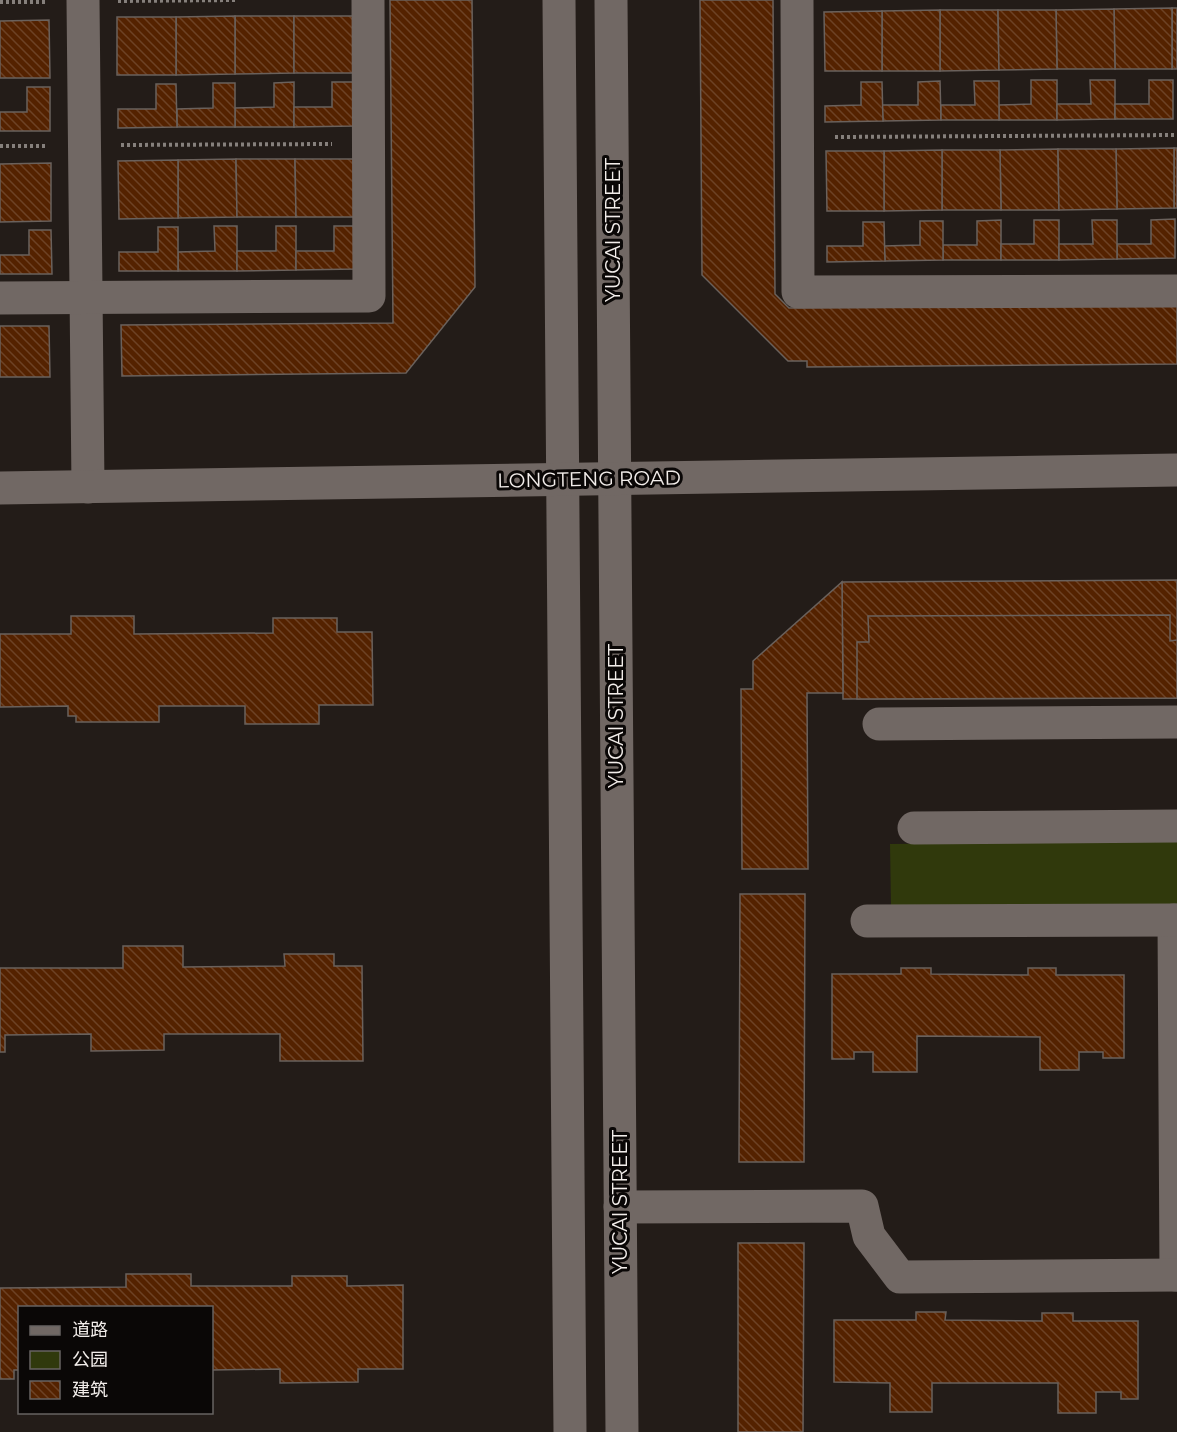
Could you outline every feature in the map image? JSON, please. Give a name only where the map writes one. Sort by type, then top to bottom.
[{"type":"street","points":[[83,0],[88,487]]},
{"type":"street","points":[[0,298],[369,296],[368,0]]},
{"type":"street","points":[[559,0],[570,1432]]},
{"type":"street","name":"YUCAI STREET","points":[[611,0],[622,1432]]},
{"type":"street","points":[[797,0],[798,292],[1177,291]]},
{"type":"street","name":"LONGTENG ROAD","points":[[0,488],[1177,470]]},
{"type":"street","points":[[879,724],[1177,722]]},
{"type":"street","points":[[914,828],[1177,826]]},
{"type":"street","points":[[620,1207],[862,1206],[869,1236],[900,1277],[1177,1275],[1176,920],[867,921]]},
{"type":"path","points":[[798,138],[1177,135]]},
{"type":"path","points":[[0,146],[368,143]]},
{"type":"green space","points":[[1177,841],[1177,905],[891,908],[890,844]]},
{"type":"building","points":[[390,0],[472,0],[475,287],[406,373],[122,376],[121,325],[393,323]]},
{"type":"building","points":[[700,0],[773,0],[775,294],[789,308],[1177,305],[1177,364],[807,367],[807,361],[788,361],[702,275]]},
{"type":"building","points":[[1172,8],[1177,8],[1177,69],[1172,69]]},
{"type":"building","points":[[1172,8],[1172,69],[1115,69],[1114,9]]},
{"type":"building","points":[[1114,9],[1115,69],[1057,69],[1056,10]]},
{"type":"building","points":[[940,10],[998,10],[999,70],[940,71]]},
{"type":"building","points":[[940,10],[940,71],[882,71],[882,11]]},
{"type":"building","points":[[998,10],[1056,10],[1057,69],[999,70]]},
{"type":"building","points":[[882,11],[882,71],[825,71],[824,12]]},
{"type":"building","points":[[235,16],[294,16],[294,73],[235,74]]},
{"type":"building","points":[[235,16],[235,74],[176,75],[176,17]]},
{"type":"building","points":[[294,16],[353,16],[353,73],[294,73]]},
{"type":"building","points":[[117,17],[176,17],[176,75],[117,75]]},
{"type":"building","points":[[49,20],[50,78],[0,78],[0,21]]},
{"type":"building","points":[[1031,80],[1057,80],[1057,120],[999,120],[999,105],[1031,104]]},
{"type":"building","points":[[1090,80],[1115,80],[1115,119],[1057,120],[1057,104],[1091,104]]},
{"type":"building","points":[[1149,80],[1173,80],[1173,119],[1115,119],[1115,104],[1149,104]]},
{"type":"building","points":[[940,81],[941,120],[883,121],[882,105],[918,105],[918,82]]},
{"type":"building","points":[[974,81],[999,81],[999,120],[941,120],[941,105],[975,105]]},
{"type":"building","points":[[294,82],[294,127],[235,127],[235,108],[274,107],[274,83]]},
{"type":"building","points":[[332,82],[353,82],[354,126],[294,127],[294,107],[332,107]]},
{"type":"building","points":[[861,82],[882,82],[883,121],[825,122],[825,106],[861,105]]},
{"type":"building","points":[[213,83],[235,83],[235,127],[177,127],[177,109],[213,108]]},
{"type":"building","points":[[156,84],[176,84],[177,127],[118,128],[118,109],[156,109]]},
{"type":"building","points":[[27,87],[50,87],[50,131],[0,131],[0,112],[27,112]]},
{"type":"building","points":[[1174,148],[1177,148],[1177,208],[1174,208]]},
{"type":"building","points":[[1174,148],[1174,208],[1117,209],[1116,149]]},
{"type":"building","points":[[1058,149],[1059,210],[1001,210],[1000,150]]},
{"type":"building","points":[[1058,149],[1116,149],[1117,209],[1059,210]]},
{"type":"building","points":[[942,150],[1000,150],[1001,210],[942,210]]},
{"type":"building","points":[[942,150],[942,210],[884,211],[884,151]]},
{"type":"building","points":[[826,151],[884,151],[884,211],[827,211]]},
{"type":"building","points":[[236,159],[237,217],[178,218],[178,160]]},
{"type":"building","points":[[236,159],[295,159],[296,217],[237,217]]},
{"type":"building","points":[[295,159],[354,159],[355,217],[296,217]]},
{"type":"building","points":[[178,160],[178,218],[119,219],[118,161]]},
{"type":"building","points":[[51,163],[51,221],[0,222],[0,164]]},
{"type":"building","points":[[1175,219],[1175,258],[1117,259],[1117,244],[1151,244],[1151,220]]},
{"type":"building","points":[[1001,220],[1001,260],[943,260],[943,245],[977,245],[977,221]]},
{"type":"building","points":[[1034,220],[1059,220],[1059,260],[1001,260],[1001,244],[1034,244]]},
{"type":"building","points":[[1092,220],[1117,220],[1117,259],[1059,260],[1059,244],[1093,244]]},
{"type":"building","points":[[920,221],[943,221],[943,260],[885,261],[884,246],[920,245]]},
{"type":"building","points":[[863,222],[884,222],[885,261],[827,262],[827,246],[863,246]]},
{"type":"building","points":[[214,226],[237,226],[237,271],[178,271],[178,252],[215,251]]},
{"type":"building","points":[[276,226],[296,226],[296,270],[237,271],[237,251],[276,251]]},
{"type":"building","points":[[334,226],[355,226],[355,269],[296,270],[296,251],[334,251]]},
{"type":"building","points":[[158,227],[178,227],[178,271],[119,271],[119,252],[158,252]]},
{"type":"building","points":[[29,230],[51,230],[52,274],[0,274],[0,255],[29,255]]},
{"type":"building","points":[[0,326],[49,326],[50,377],[0,377]]},
{"type":"building","points":[[1177,580],[1177,698],[843,699],[842,582]]},
{"type":"building","points":[[842,582],[843,693],[807,693],[808,869],[742,869],[741,689],[753,689],[753,661]]},
{"type":"building","points":[[1170,615],[1170,641],[1177,640],[1177,698],[857,699],[857,642],[869,642],[868,616]]},
{"type":"building","points":[[71,616],[134,616],[134,634],[273,633],[273,618],[337,618],[337,632],[372,632],[373,705],[319,705],[319,724],[245,724],[245,706],[159,706],[159,722],[76,722],[76,716],[68,716],[68,706],[0,707],[0,634],[71,634]]},
{"type":"building","points":[[740,894],[805,894],[804,1162],[739,1162]]},
{"type":"building","points":[[123,946],[183,946],[183,967],[285,966],[284,954],[334,954],[334,966],[362,966],[363,1061],[280,1061],[280,1034],[164,1034],[164,1050],[91,1051],[91,1034],[5,1035],[5,1052],[0,1052],[0,968],[123,968]]},
{"type":"building","points":[[901,968],[931,968],[931,974],[1028,975],[1028,968],[1056,968],[1056,975],[1124,975],[1124,1058],[1103,1058],[1103,1052],[1079,1052],[1079,1070],[1040,1070],[1040,1037],[917,1036],[917,1072],[873,1072],[873,1052],[854,1052],[854,1059],[832,1059],[832,974],[901,974]]},
{"type":"building","points":[[738,1243],[804,1243],[803,1432],[738,1432]]},
{"type":"building","points":[[126,1274],[191,1274],[191,1286],[292,1286],[292,1276],[347,1276],[347,1286],[403,1285],[403,1369],[358,1369],[358,1382],[280,1383],[280,1369],[213,1370],[213,1306],[18,1306],[18,1370],[14,1370],[14,1379],[0,1379],[0,1288],[126,1287]]},
{"type":"building","points":[[916,1312],[946,1312],[945,1320],[1042,1321],[1042,1313],[1073,1313],[1073,1321],[1138,1321],[1138,1399],[1121,1399],[1121,1392],[1096,1392],[1096,1413],[1058,1413],[1058,1383],[932,1383],[932,1412],[890,1412],[890,1383],[834,1382],[834,1320],[916,1320]]}]
